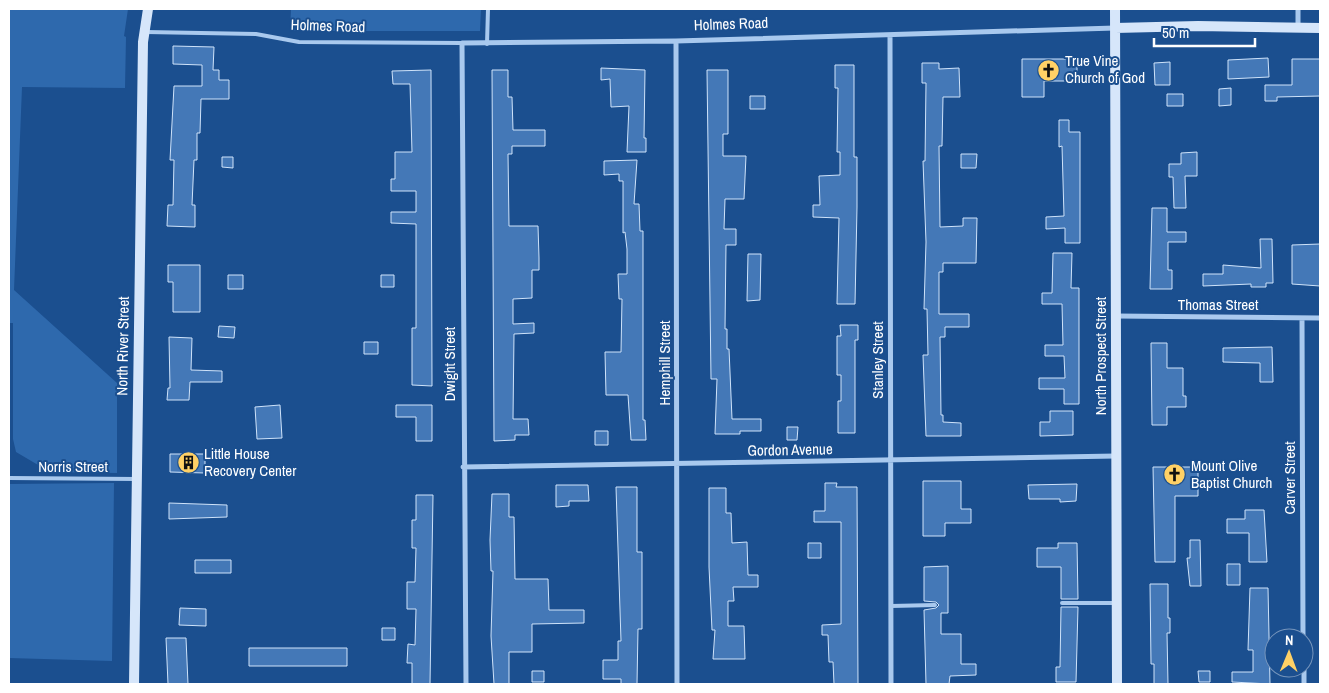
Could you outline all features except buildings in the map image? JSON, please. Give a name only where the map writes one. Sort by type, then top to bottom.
[{"type":"main road","name":"North River Street","points":[[134,684],[144,32],[148,9]]},
{"type":"main road","name":"North Prospect Street","points":[[1115,9],[1117,684]]},
{"type":"main road","name":"Holmes Road","points":[[1115,28],[1320,28]]},
{"type":"street","points":[[1298,9],[1298,27]]},
{"type":"street","name":"Holmes Road","points":[[462,43],[676,41],[1115,28]]},
{"type":"street","name":"Stanley Street","points":[[890,36],[891,684]]},
{"type":"street","name":"Hemphill Street","points":[[676,41],[678,684]]},
{"type":"street","name":"Dwight Street","points":[[462,43],[463,468],[466,684]]},
{"type":"street","name":"Thomas Street","points":[[1116,316],[1320,318]]},
{"type":"street","name":"Carver Street","points":[[1302,318],[1303,628]]},
{"type":"street","name":"Gordon Avenue","points":[[463,468],[892,462],[1116,456]]},
{"type":"lane","points":[[487,44],[488,9]]},
{"type":"lane","name":"Holmes Road","points":[[144,32],[256,34],[298,42],[462,43]]},
{"type":"lane","name":"Norris Street","points":[[9,478],[137,479]]},
{"type":"lane","points":[[1062,603],[1116,603]]},
{"type":"lane","points":[[891,606],[935,606]]},
{"type":"shaded area","points":[[9,9],[128,9],[124,36],[126,37],[125,88],[22,87],[14,290],[117,383],[117,473],[50,472],[16,452],[13,439],[13,323],[9,323]]},
{"type":"shaded area","points":[[291,9],[481,9],[480,31],[290,31]]},
{"type":"shaded area","points":[[114,483],[112,661],[9,658],[9,484]]},
{"type":"place","name":"True Vine Church of God","points":[[1049,70]]},
{"type":"place","name":"Little House Recovery Center","points":[[188,463]]},
{"type":"place","name":"Mount Olive Baptist Church","points":[[1175,475]]}]
